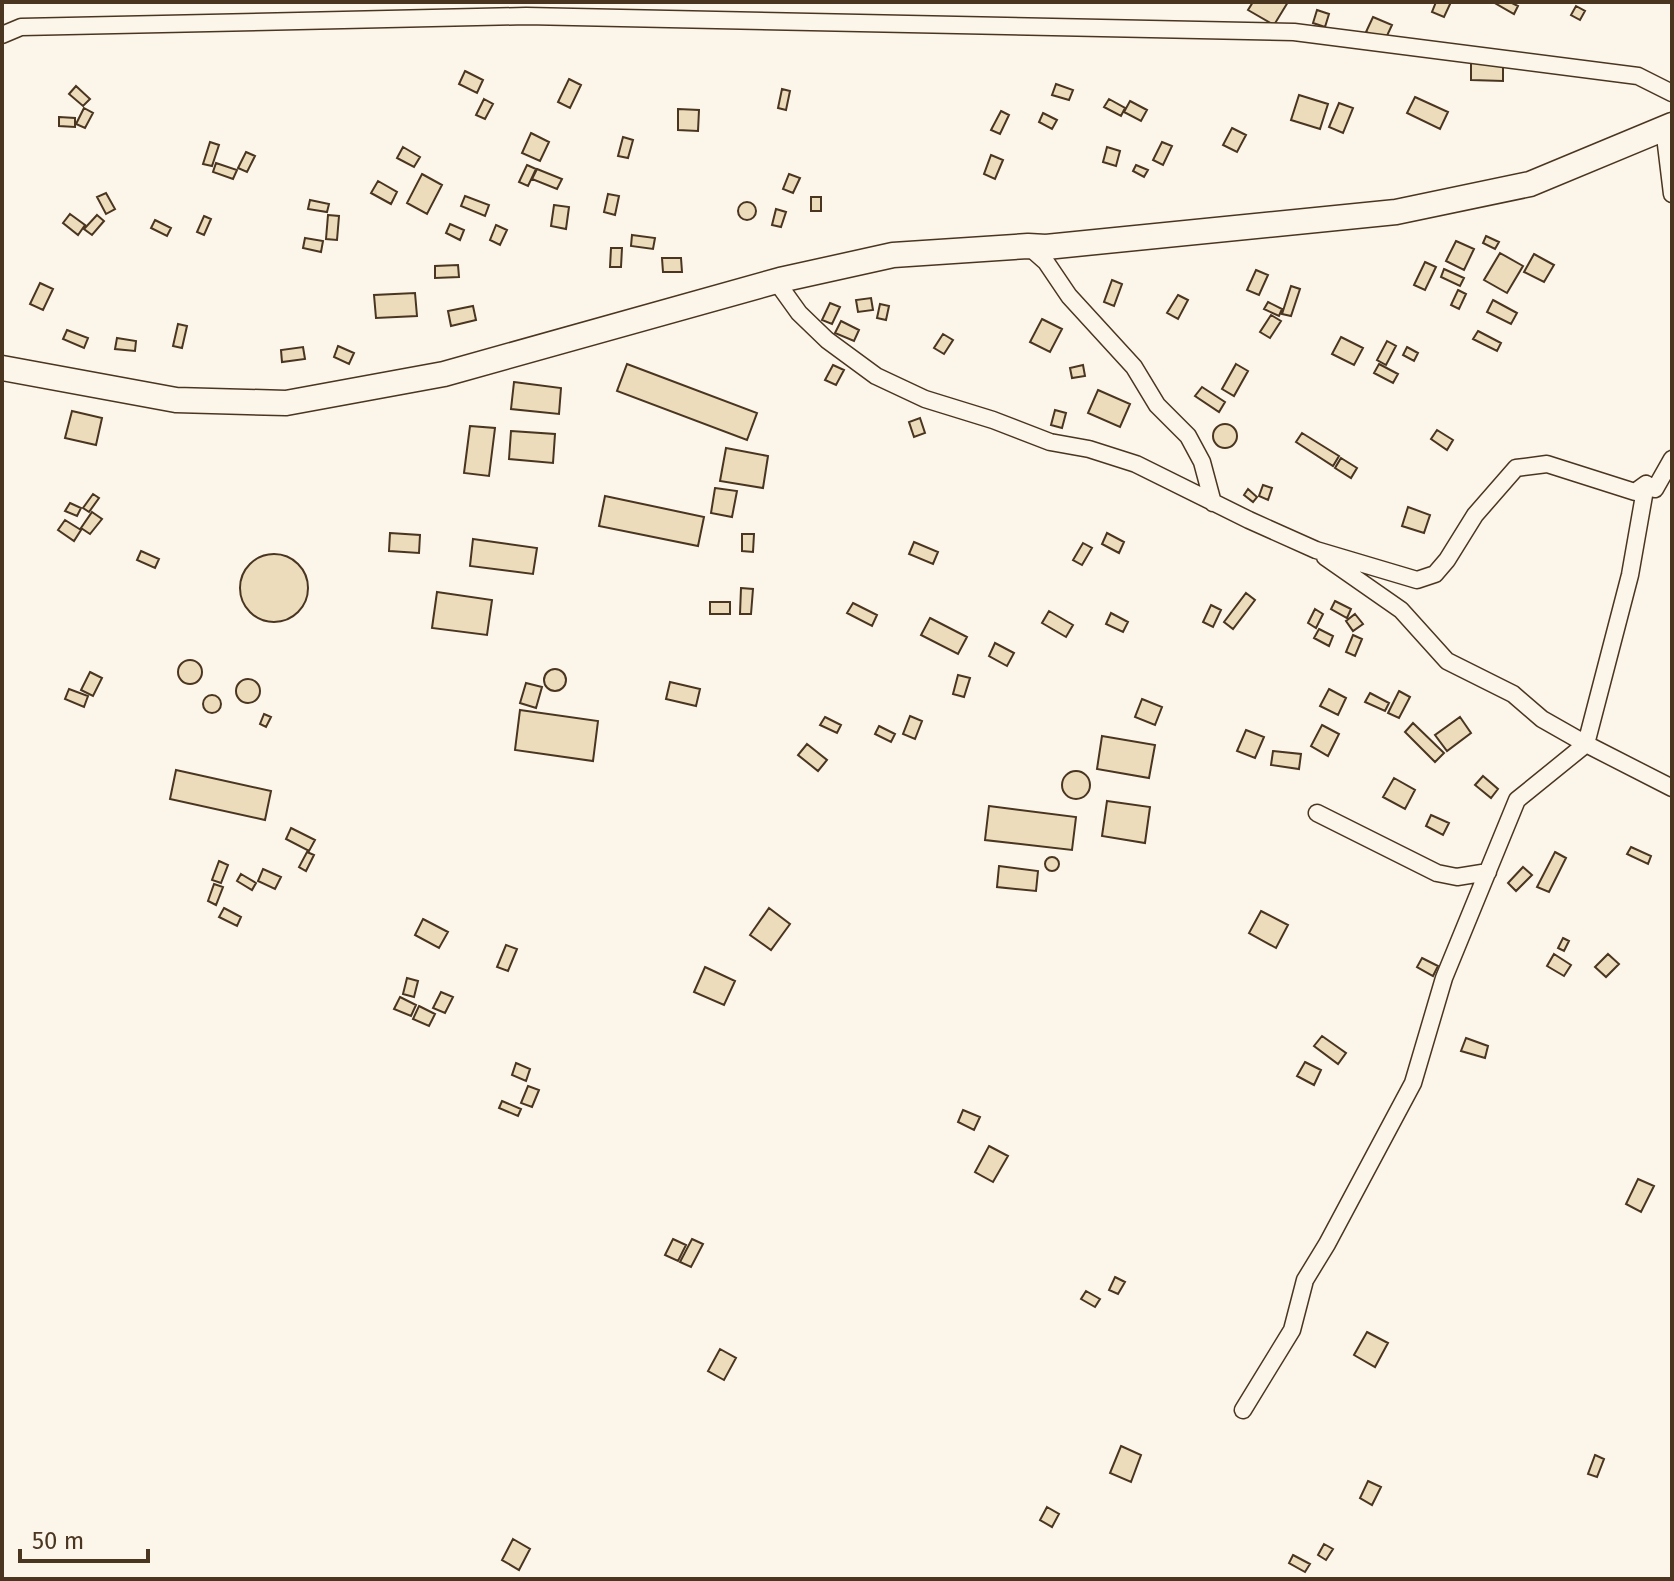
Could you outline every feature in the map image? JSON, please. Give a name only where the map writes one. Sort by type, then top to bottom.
[{"type":"main road","points":[[2,368],[176,400],[286,403],[444,374],[776,281],[893,255],[1046,247],[1396,212],[1530,184],[1668,127]]},
{"type":"street","points":[[2,35],[21,27],[526,16],[1294,32],[1638,76],[1672,93]]},
{"type":"street","points":[[1668,127],[1672,194]]},
{"type":"street","points":[[1028,246],[1046,262],[1069,296],[1134,367],[1157,405],[1188,436],[1202,462],[1213,503]]},
{"type":"street","points":[[776,281],[799,313],[827,340],[876,376],[925,399],[1050,442],[1089,449],[1136,464],[1316,550],[1417,580],[1435,574],[1475,515],[1516,468],[1547,464],[1635,492],[1646,484]]},
{"type":"street","points":[[1646,484],[1655,489],[1672,459]]},
{"type":"street","points":[[1243,1410],[1292,1330],[1305,1280],[1413,1083],[1444,978],[1517,800],[1586,744],[1630,575],[1646,484]]},
{"type":"street","points":[[1316,550],[1401,610],[1447,661],[1513,694],[1542,719],[1586,744],[1672,788]]},
{"type":"street","points":[[1317,813],[1437,873],[1457,877],[1488,872]]},
{"type":"building","points":[[1253,2],[1288,2],[1274,25],[1248,10]]},
{"type":"building","points":[[1436,2],[1451,2],[1444,17],[1432,12]]},
{"type":"building","points":[[1493,2],[1510,2],[1518,6],[1514,14]]},
{"type":"building","points":[[1576,6],[1585,11],[1580,20],[1571,15]]},
{"type":"building","points":[[1317,10],[1329,14],[1325,27],[1313,23]]},
{"type":"building","points":[[1373,17],[1392,25],[1385,40],[1366,32]]},
{"type":"building","points":[[1471,62],[1503,63],[1503,81],[1471,80]]},
{"type":"building","points":[[465,71],[483,80],[477,93],[459,84]]},
{"type":"building","points":[[569,79],[581,85],[570,108],[558,102]]},
{"type":"building","points":[[1056,84],[1073,90],[1069,100],[1052,95]]},
{"type":"building","points":[[76,86],[90,99],[83,106],[69,94]]},
{"type":"building","points":[[782,89],[790,91],[786,110],[778,108]]},
{"type":"building","points":[[1299,95],[1328,104],[1320,129],[1291,120]]},
{"type":"building","points":[[1415,97],[1448,112],[1440,129],[1407,113]]},
{"type":"building","points":[[484,99],[493,104],[485,119],[476,115]]},
{"type":"building","points":[[1109,99],[1125,108],[1121,116],[1104,107]]},
{"type":"building","points":[[1130,101],[1147,110],[1141,121],[1124,112]]},
{"type":"building","points":[[1339,103],[1353,108],[1343,133],[1329,127]]},
{"type":"building","points":[[84,108],[93,113],[85,128],[76,124]]},
{"type":"building","points":[[678,109],[699,110],[698,131],[678,130]]},
{"type":"building","points":[[1001,111],[1009,115],[1000,134],[991,130]]},
{"type":"building","points":[[1043,113],[1057,120],[1052,129],[1039,122]]},
{"type":"building","points":[[59,117],[75,118],[75,127],[59,126]]},
{"type":"building","points":[[1232,128],[1246,135],[1237,152],[1223,145]]},
{"type":"building","points":[[531,133],[549,142],[540,161],[522,153]]},
{"type":"building","points":[[623,137],[633,140],[628,158],[618,156]]},
{"type":"building","points":[[210,142],[219,145],[212,166],[203,164]]},
{"type":"building","points":[[1162,142],[1172,146],[1163,165],[1153,160]]},
{"type":"building","points":[[403,147],[420,157],[414,167],[397,158]]},
{"type":"building","points":[[1107,147],[1120,151],[1116,166],[1103,162]]},
{"type":"building","points":[[246,152],[255,156],[247,172],[238,168]]},
{"type":"building","points":[[991,155],[1003,160],[995,179],[984,174]]},
{"type":"building","points":[[216,163],[237,170],[233,179],[213,172]]},
{"type":"building","points":[[527,165],[536,169],[528,186],[519,182]]},
{"type":"building","points":[[1136,165],[1148,170],[1144,177],[1133,171]]},
{"type":"building","points":[[537,169],[562,179],[557,189],[532,179]]},
{"type":"building","points":[[422,174],[442,185],[427,214],[407,203]]},
{"type":"building","points":[[789,174],[800,178],[793,193],[783,189]]},
{"type":"building","points":[[378,181],[397,192],[391,204],[371,193]]},
{"type":"building","points":[[106,193],[115,209],[106,214],[97,197]]},
{"type":"building","points":[[608,194],[619,196],[615,215],[604,212]]},
{"type":"building","points":[[465,196],[489,205],[485,216],[461,206]]},
{"type":"building","points":[[811,197],[821,197],[821,211],[811,211]]},
{"type":"building","points":[[310,200],[329,204],[327,212],[308,209]]},
{"type":"building","points":[[747,202],[756,211],[747,220],[738,211]]},
{"type":"building","points":[[554,205],[569,207],[566,229],[551,226]]},
{"type":"building","points":[[776,209],[786,212],[781,227],[772,225]]},
{"type":"building","points":[[70,214],[85,225],[78,235],[63,223]]},
{"type":"building","points":[[97,215],[104,221],[92,235],[84,229]]},
{"type":"building","points":[[328,215],[339,216],[337,240],[326,239]]},
{"type":"building","points":[[204,216],[211,219],[204,235],[197,232]]},
{"type":"building","points":[[155,220],[171,228],[167,236],[151,228]]},
{"type":"building","points":[[450,224],[464,230],[460,240],[446,233]]},
{"type":"building","points":[[496,225],[507,230],[500,245],[490,240]]},
{"type":"building","points":[[632,235],[655,238],[653,249],[631,246]]},
{"type":"building","points":[[1486,236],[1499,242],[1495,249],[1483,243]]},
{"type":"building","points":[[305,238],[323,241],[321,252],[303,248]]},
{"type":"building","points":[[1456,241],[1474,249],[1464,270],[1446,261]]},
{"type":"building","points":[[611,248],[622,248],[621,267],[610,267]]},
{"type":"building","points":[[1500,253],[1523,266],[1507,293],[1484,280]]},
{"type":"building","points":[[1534,254],[1554,265],[1544,282],[1524,272]]},
{"type":"building","points":[[662,258],[681,258],[682,272],[663,272]]},
{"type":"building","points":[[1425,262],[1436,267],[1425,290],[1414,285]]},
{"type":"building","points":[[458,265],[459,277],[435,278],[435,266]]},
{"type":"building","points":[[1444,269],[1464,278],[1460,286],[1441,277]]},
{"type":"building","points":[[1256,270],[1268,275],[1259,295],[1247,290]]},
{"type":"building","points":[[1112,280],[1122,284],[1114,306],[1104,302]]},
{"type":"building","points":[[40,283],[53,289],[43,310],[30,304]]},
{"type":"building","points":[[1291,286],[1300,289],[1291,316],[1282,314]]},
{"type":"building","points":[[1458,290],[1466,294],[1459,309],[1451,305]]},
{"type":"building","points":[[415,293],[417,316],[376,318],[374,295]]},
{"type":"building","points":[[1178,295],[1188,300],[1178,319],[1167,313]]},
{"type":"building","points":[[871,298],[873,310],[858,312],[856,300]]},
{"type":"building","points":[[1493,300],[1517,313],[1511,324],[1487,312]]},
{"type":"building","points":[[1268,302],[1282,309],[1279,316],[1264,309]]},
{"type":"building","points":[[830,303],[840,307],[832,324],[822,320]]},
{"type":"building","points":[[880,304],[889,306],[886,320],[877,318]]},
{"type":"building","points":[[473,306],[476,320],[451,326],[448,311]]},
{"type":"building","points":[[1271,315],[1281,321],[1270,338],[1260,332]]},
{"type":"building","points":[[1042,319],[1062,329],[1050,352],[1030,342]]},
{"type":"building","points":[[841,321],[859,330],[854,341],[835,333]]},
{"type":"building","points":[[178,324],[187,326],[182,348],[173,346]]},
{"type":"building","points":[[67,330],[88,338],[84,348],[63,339]]},
{"type":"building","points":[[1478,331],[1501,343],[1497,351],[1473,339]]},
{"type":"building","points":[[943,334],[953,340],[944,354],[934,348]]},
{"type":"building","points":[[1341,337],[1363,348],[1354,365],[1332,354]]},
{"type":"building","points":[[117,338],[136,341],[135,351],[115,349]]},
{"type":"building","points":[[1387,341],[1396,346],[1386,365],[1377,360]]},
{"type":"building","points":[[338,346],[354,353],[349,364],[334,357]]},
{"type":"building","points":[[303,347],[305,359],[282,362],[281,350]]},
{"type":"building","points":[[1407,347],[1418,353],[1414,361],[1403,355]]},
{"type":"building","points":[[627,364],[757,413],[747,440],[617,391]]},
{"type":"building","points":[[1236,364],[1248,371],[1234,396],[1222,389]]},
{"type":"building","points":[[1379,364],[1398,374],[1393,383],[1374,373]]},
{"type":"building","points":[[833,365],[844,370],[836,385],[825,380]]},
{"type":"building","points":[[1083,365],[1085,376],[1072,378],[1070,368]]},
{"type":"building","points":[[514,382],[561,388],[559,414],[511,409]]},
{"type":"building","points":[[1202,387],[1225,402],[1219,412],[1195,396]]},
{"type":"building","points":[[1098,390],[1130,404],[1120,427],[1088,413]]},
{"type":"building","points":[[1055,410],[1066,413],[1062,428],[1051,425]]},
{"type":"building","points":[[72,411],[102,418],[96,445],[65,438]]},
{"type":"building","points":[[920,418],[925,433],[914,437],[909,422]]},
{"type":"building","points":[[1225,424],[1234,427],[1237,436],[1234,445],[1225,448],[1216,445],[1213,436],[1216,427]]},
{"type":"building","points":[[470,426],[495,428],[489,476],[464,473]]},
{"type":"building","points":[[1437,430],[1453,440],[1447,450],[1431,439]]},
{"type":"building","points":[[511,431],[555,434],[553,463],[509,459]]},
{"type":"building","points":[[1302,433],[1339,456],[1333,466],[1296,442]]},
{"type":"building","points":[[726,448],[768,456],[763,488],[720,481]]},
{"type":"building","points":[[1341,458],[1357,468],[1351,478],[1335,468]]},
{"type":"building","points":[[1263,485],[1272,488],[1268,500],[1259,496]]},
{"type":"building","points":[[715,488],[737,491],[732,517],[711,513]]},
{"type":"building","points":[[1248,489],[1257,497],[1253,502],[1244,495]]},
{"type":"building","points":[[93,494],[99,498],[89,512],[83,508]]},
{"type":"building","points":[[605,496],[704,517],[698,546],[599,526]]},
{"type":"building","points":[[70,503],[81,508],[77,516],[65,511]]},
{"type":"building","points":[[1408,507],[1430,515],[1424,533],[1402,526]]},
{"type":"building","points":[[92,512],[102,519],[90,534],[81,528]]},
{"type":"building","points":[[65,520],[81,530],[74,541],[58,530]]},
{"type":"building","points":[[390,533],[420,535],[419,553],[389,551]]},
{"type":"building","points":[[1107,533],[1124,542],[1119,553],[1102,544]]},
{"type":"building","points":[[742,534],[754,534],[753,552],[742,551]]},
{"type":"building","points":[[473,539],[537,548],[533,574],[470,566]]},
{"type":"building","points":[[914,542],[938,552],[933,564],[909,554]]},
{"type":"building","points":[[1083,543],[1092,548],[1082,565],[1073,560]]},
{"type":"building","points":[[141,551],[159,559],[155,568],[137,560]]},
{"type":"building","points":[[274,554],[298,564],[308,588],[298,612],[274,622],[250,612],[240,588],[250,564]]},
{"type":"building","points":[[741,588],[753,589],[751,614],[740,614]]},
{"type":"building","points":[[437,592],[492,600],[487,635],[432,628]]},
{"type":"building","points":[[1246,593],[1255,600],[1233,629],[1224,622]]},
{"type":"building","points":[[1335,601],[1351,609],[1347,618],[1331,609]]},
{"type":"building","points":[[710,602],[730,602],[730,614],[710,614]]},
{"type":"building","points":[[853,603],[877,615],[872,626],[847,613]]},
{"type":"building","points":[[1211,605],[1221,610],[1213,627],[1203,622]]},
{"type":"building","points":[[1315,609],[1323,614],[1316,628],[1308,623]]},
{"type":"building","points":[[1049,611],[1073,625],[1066,637],[1042,623]]},
{"type":"building","points":[[1111,613],[1128,622],[1123,632],[1106,624]]},
{"type":"building","points":[[1355,614],[1363,624],[1353,631],[1346,621]]},
{"type":"building","points":[[930,618],[967,637],[958,654],[921,635]]},
{"type":"building","points":[[1319,629],[1333,636],[1329,646],[1314,638]]},
{"type":"building","points":[[1353,635],[1362,639],[1355,656],[1346,652]]},
{"type":"building","points":[[995,643],[1014,653],[1007,666],[989,656]]},
{"type":"building","points":[[190,660],[201,667],[202,672],[195,683],[190,684],[179,677],[178,672],[185,661]]},
{"type":"building","points":[[555,669],[566,680],[555,691],[544,680]]},
{"type":"building","points":[[90,672],[102,678],[93,696],[81,690]]},
{"type":"building","points":[[958,675],[970,678],[964,697],[953,694]]},
{"type":"building","points":[[248,679],[259,686],[260,691],[253,702],[248,703],[237,696],[236,691],[243,680]]},
{"type":"building","points":[[670,682],[700,689],[696,706],[666,699]]},
{"type":"building","points":[[526,683],[542,687],[536,708],[520,703]]},
{"type":"building","points":[[69,689],[88,696],[84,707],[65,699]]},
{"type":"building","points":[[1329,689],[1346,698],[1338,715],[1320,706]]},
{"type":"building","points":[[1399,691],[1410,697],[1399,718],[1388,713]]},
{"type":"building","points":[[1370,693],[1389,703],[1385,711],[1365,702]]},
{"type":"building","points":[[208,695],[216,695],[221,704],[219,711],[208,713],[203,708],[203,700]]},
{"type":"building","points":[[1142,699],[1162,707],[1155,725],[1135,717]]},
{"type":"building","points":[[520,710],[598,721],[593,761],[515,750]]},
{"type":"building","points":[[264,714],[271,717],[266,727],[260,724]]},
{"type":"building","points":[[910,716],[922,721],[915,739],[903,734]]},
{"type":"building","points":[[825,717],[841,725],[837,733],[820,725]]},
{"type":"building","points":[[1460,717],[1471,733],[1447,751],[1435,735]]},
{"type":"building","points":[[1413,723],[1444,753],[1435,762],[1405,732]]},
{"type":"building","points":[[1322,725],[1339,734],[1328,756],[1311,746]]},
{"type":"building","points":[[879,726],[895,734],[891,742],[875,734]]},
{"type":"building","points":[[1246,730],[1264,737],[1255,758],[1237,751]]},
{"type":"building","points":[[1102,736],[1155,745],[1149,778],[1097,769]]},
{"type":"building","points":[[807,744],[827,760],[818,771],[798,755]]},
{"type":"building","points":[[1273,751],[1301,754],[1299,769],[1271,765]]},
{"type":"building","points":[[176,770],[271,791],[265,820],[170,799]]},
{"type":"building","points":[[1076,771],[1086,775],[1090,785],[1086,795],[1076,799],[1066,795],[1062,785],[1066,775]]},
{"type":"building","points":[[1483,776],[1498,789],[1491,798],[1475,785]]},
{"type":"building","points":[[1394,778],[1415,790],[1405,809],[1383,797]]},
{"type":"building","points":[[1107,801],[1150,807],[1145,843],[1102,836]]},
{"type":"building","points":[[989,806],[1076,817],[1072,850],[985,840]]},
{"type":"building","points":[[1431,815],[1449,823],[1443,835],[1426,826]]},
{"type":"building","points":[[291,828],[315,840],[309,851],[286,839]]},
{"type":"building","points":[[1631,847],[1651,856],[1648,864],[1627,854]]},
{"type":"building","points":[[307,852],[314,855],[306,871],[299,867]]},
{"type":"building","points":[[1555,852],[1566,858],[1549,892],[1537,887]]},
{"type":"building","points":[[1052,857],[1059,864],[1052,871],[1045,864]]},
{"type":"building","points":[[219,861],[228,865],[221,883],[212,880]]},
{"type":"building","points":[[999,866],[1038,871],[1036,891],[997,887]]},
{"type":"building","points":[[1523,867],[1532,875],[1516,891],[1508,883]]},
{"type":"building","points":[[263,869],[281,877],[275,889],[258,881]]},
{"type":"building","points":[[241,874],[256,883],[252,890],[237,881]]},
{"type":"building","points":[[214,884],[223,887],[216,905],[208,901]]},
{"type":"building","points":[[224,908],[241,917],[237,926],[219,917]]},
{"type":"building","points":[[769,908],[790,924],[771,950],[750,935]]},
{"type":"building","points":[[1261,911],[1288,925],[1276,948],[1249,933]]},
{"type":"building","points":[[423,919],[448,932],[439,948],[415,935]]},
{"type":"building","points":[[1563,938],[1569,941],[1564,951],[1558,948]]},
{"type":"building","points":[[506,945],[517,949],[508,971],[497,967]]},
{"type":"building","points":[[1554,954],[1571,965],[1564,976],[1547,966]]},
{"type":"building","points":[[1608,954],[1619,964],[1606,977],[1595,967]]},
{"type":"building","points":[[1422,958],[1438,966],[1433,976],[1417,967]]},
{"type":"building","points":[[705,967],[735,981],[724,1005],[694,992]]},
{"type":"building","points":[[407,978],[418,981],[414,997],[403,994]]},
{"type":"building","points":[[441,992],[453,997],[445,1013],[433,1008]]},
{"type":"building","points":[[400,997],[416,1005],[411,1016],[394,1009]]},
{"type":"building","points":[[419,1006],[435,1014],[429,1026],[413,1019]]},
{"type":"building","points":[[1322,1036],[1346,1053],[1338,1064],[1314,1046]]},
{"type":"building","points":[[1466,1038],[1488,1046],[1485,1058],[1461,1051]]},
{"type":"building","points":[[1305,1062],[1321,1070],[1314,1085],[1297,1076]]},
{"type":"building","points":[[516,1063],[530,1069],[526,1081],[512,1075]]},
{"type":"building","points":[[528,1086],[539,1090],[532,1107],[521,1103]]},
{"type":"building","points":[[502,1101],[521,1109],[518,1116],[499,1108]]},
{"type":"building","points":[[963,1110],[980,1117],[974,1130],[958,1122]]},
{"type":"building","points":[[989,1146],[1008,1156],[993,1182],[975,1172]]},
{"type":"building","points":[[1638,1179],[1654,1186],[1641,1212],[1626,1204]]},
{"type":"building","points":[[673,1239],[686,1245],[678,1261],[665,1255]]},
{"type":"building","points":[[692,1239],[703,1244],[691,1267],[680,1262]]},
{"type":"building","points":[[1115,1277],[1125,1282],[1118,1294],[1109,1290]]},
{"type":"building","points":[[1086,1291],[1100,1299],[1095,1307],[1081,1299]]},
{"type":"building","points":[[1367,1332],[1388,1343],[1375,1367],[1354,1355]]},
{"type":"building","points":[[720,1349],[736,1358],[724,1380],[708,1371]]},
{"type":"building","points":[[1121,1446],[1141,1455],[1131,1482],[1110,1473]]},
{"type":"building","points":[[1595,1455],[1604,1459],[1597,1477],[1588,1474]]},
{"type":"building","points":[[1368,1481],[1381,1487],[1372,1505],[1360,1498]]},
{"type":"building","points":[[1047,1507],[1059,1514],[1052,1527],[1040,1520]]},
{"type":"building","points":[[513,1539],[530,1549],[519,1570],[502,1560]]},
{"type":"building","points":[[1324,1544],[1333,1549],[1326,1560],[1318,1555]]},
{"type":"building","points":[[1293,1555],[1310,1564],[1305,1572],[1289,1563]]}]
